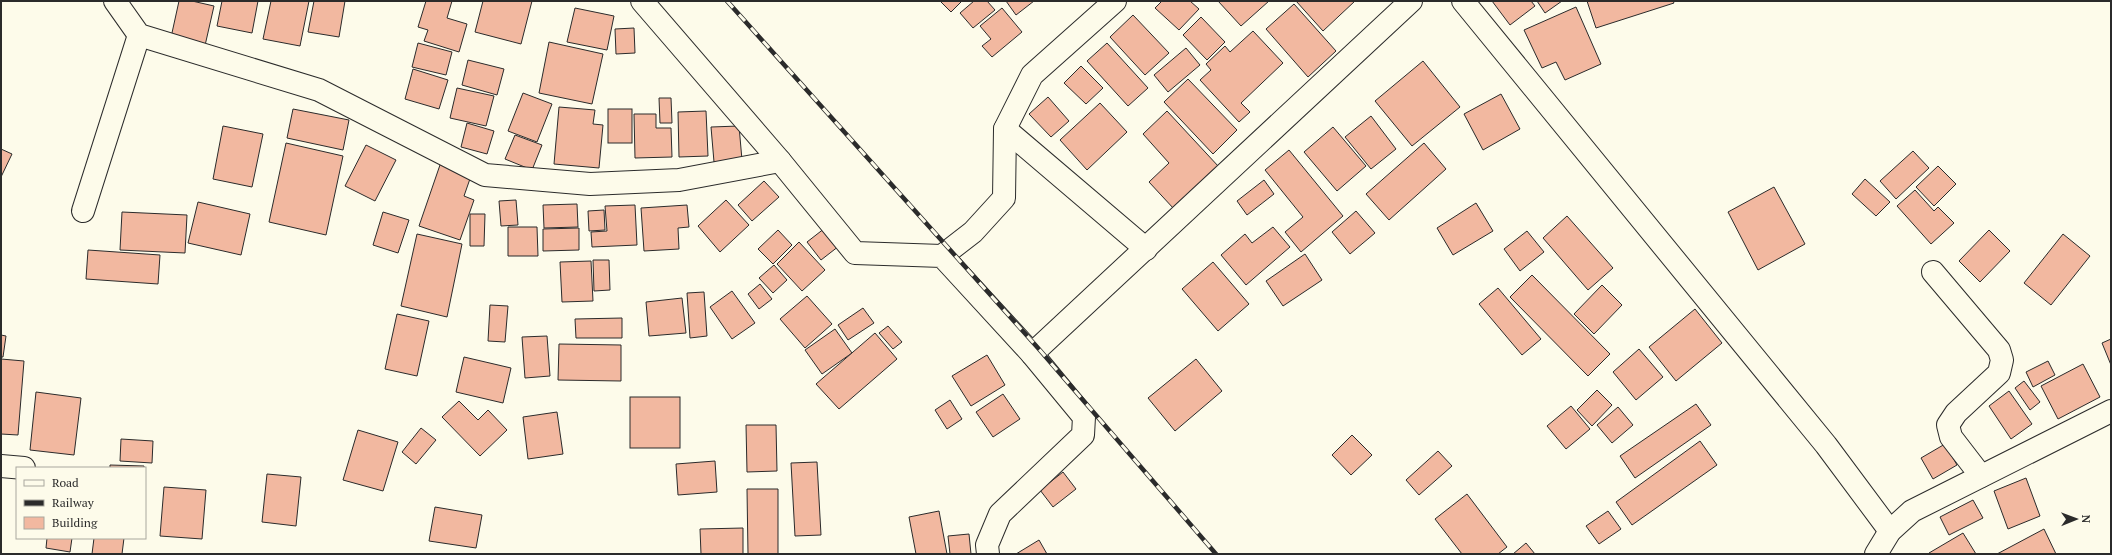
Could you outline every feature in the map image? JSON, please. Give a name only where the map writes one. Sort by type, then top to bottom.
[{"type":"street","points":[[115,1],[139,35],[319,90],[485,175],[590,184],[671,180],[780,161]]},
{"type":"street","points":[[642,1],[780,161],[855,253],[942,256],[972,232],[1004,198],[1005,129],[1032,75],[1115,1]]},
{"type":"street","points":[[1032,354],[1411,1]]},
{"type":"street","points":[[1463,1],[1826,445],[1890,531]]},
{"type":"street","points":[[83,212],[139,35]]},
{"type":"street","points":[[1005,129],[1146,249]]},
{"type":"street","points":[[942,256],[1032,354],[1084,417],[1083,435],[1000,514],[987,545],[988,554]]},
{"type":"street","points":[[1932,272],[1999,350],[2002,360],[1999,373],[1956,413],[1948,425],[1951,436],[1981,476]]},
{"type":"street","points":[[1876,554],[1890,531],[1912,511],[2111,411]]},
{"type":"street","points":[[1,466],[16,467]]},
{"type":"building","points":[[179,1],[192,1],[214,6],[204,50],[170,42]]},
{"type":"building","points":[[222,1],[258,1],[252,33],[217,26]]},
{"type":"building","points":[[271,1],[309,1],[300,46],[263,39]]},
{"type":"building","points":[[314,1],[345,1],[339,37],[308,32]]},
{"type":"building","points":[[426,1],[452,1],[447,18],[467,24],[459,52],[424,41],[428,30],[418,27]]},
{"type":"building","points":[[483,1],[532,1],[521,44],[475,32]]},
{"type":"building","points":[[940,1],[962,1],[951,12]]},
{"type":"building","points":[[974,1],[987,1],[995,10],[973,28],[960,13]]},
{"type":"building","points":[[1006,1],[1034,1],[1016,15]]},
{"type":"building","points":[[1162,1],[1190,1],[1199,9],[1179,30],[1155,8]]},
{"type":"building","points":[[1218,1],[1269,1],[1241,26]]},
{"type":"building","points":[[1296,1],[1355,1],[1323,31]]},
{"type":"building","points":[[1492,1],[1531,1],[1535,6],[1510,25]]},
{"type":"building","points":[[1537,1],[1562,1],[1545,13]]},
{"type":"building","points":[[1587,1],[1673,1],[1674,3],[1596,28]]},
{"type":"building","points":[[1294,4],[1336,51],[1308,77],[1266,29]]},
{"type":"building","points":[[1576,7],[1601,64],[1565,80],[1556,62],[1542,68],[1524,30]]},
{"type":"building","points":[[575,8],[614,16],[607,50],[567,42]]},
{"type":"building","points":[[1002,8],[1022,32],[992,57],[982,46],[991,39],[980,26]]},
{"type":"building","points":[[1133,15],[1169,53],[1145,75],[1110,37]]},
{"type":"building","points":[[1201,17],[1225,42],[1207,60],[1183,35]]},
{"type":"building","points":[[634,28],[635,53],[616,54],[615,29]]},
{"type":"building","points":[[1253,31],[1283,63],[1241,103],[1250,112],[1239,122],[1200,80],[1211,70],[1206,64],[1225,46],[1230,52]]},
{"type":"building","points":[[549,42],[603,54],[592,104],[539,93]]},
{"type":"building","points":[[418,43],[452,52],[446,75],[412,67]]},
{"type":"building","points":[[1107,43],[1148,88],[1128,106],[1087,61]]},
{"type":"building","points":[[1186,48],[1200,65],[1168,92],[1154,75]]},
{"type":"building","points":[[468,60],[504,69],[497,95],[462,85]]},
{"type":"building","points":[[1423,61],[1460,107],[1412,146],[1375,101]]},
{"type":"building","points":[[1081,66],[1103,88],[1086,104],[1064,83]]},
{"type":"building","points":[[413,69],[448,80],[439,109],[405,99]]},
{"type":"building","points":[[1188,79],[1237,130],[1213,154],[1164,102]]},
{"type":"building","points":[[457,88],[494,96],[486,126],[450,118]]},
{"type":"building","points":[[523,93],[552,104],[537,142],[508,131]]},
{"type":"building","points":[[1501,94],[1520,129],[1483,150],[1464,114]]},
{"type":"building","points":[[1048,97],[1069,121],[1051,137],[1029,114]]},
{"type":"building","points":[[659,98],[671,98],[672,123],[660,123]]},
{"type":"building","points":[[1100,103],[1127,132],[1087,170],[1060,140]]},
{"type":"building","points":[[559,107],[595,110],[593,124],[603,125],[599,168],[554,164]]},
{"type":"building","points":[[293,109],[349,120],[343,150],[287,138]]},
{"type":"building","points":[[608,109],[632,109],[632,143],[608,143]]},
{"type":"building","points":[[706,111],[708,156],[679,157],[678,112]]},
{"type":"building","points":[[1167,111],[1219,167],[1174,209],[1149,182],[1169,163],[1143,134]]},
{"type":"building","points":[[634,114],[656,114],[656,128],[671,128],[672,157],[635,158]]},
{"type":"building","points":[[1371,116],[1396,149],[1371,169],[1345,137]]},
{"type":"building","points":[[467,123],[494,131],[487,154],[461,147]]},
{"type":"building","points":[[223,126],[263,134],[252,187],[213,179]]},
{"type":"building","points":[[739,126],[742,160],[714,162],[711,127]]},
{"type":"building","points":[[1333,127],[1366,166],[1337,191],[1304,152]]},
{"type":"building","points":[[515,135],[542,145],[532,170],[505,159]]},
{"type":"building","points":[[286,143],[343,156],[326,235],[269,222]]},
{"type":"building","points":[[1424,143],[1446,169],[1389,220],[1366,194]]},
{"type":"building","points":[[366,145],[396,160],[375,201],[345,186]]},
{"type":"building","points":[[1,149],[12,154],[1,177]]},
{"type":"building","points":[[1289,150],[1343,216],[1301,252],[1285,232],[1303,217],[1265,170]]},
{"type":"building","points":[[1913,151],[1929,168],[1896,199],[1880,181]]},
{"type":"building","points":[[441,162],[472,173],[464,196],[474,200],[460,240],[419,226]]},
{"type":"building","points":[[1938,166],[1956,184],[1934,206],[1916,187]]},
{"type":"building","points":[[1865,179],[1890,202],[1876,216],[1852,194]]},
{"type":"building","points":[[1264,180],[1274,194],[1247,215],[1237,201]]},
{"type":"building","points":[[764,181],[779,197],[752,221],[738,205]]},
{"type":"building","points":[[1774,187],[1805,244],[1758,270],[1728,212]]},
{"type":"building","points":[[1915,190],[1934,211],[1938,207],[1954,223],[1931,244],[1897,206]]},
{"type":"building","points":[[516,200],[518,225],[501,226],[499,201]]},
{"type":"building","points":[[726,200],[749,225],[720,252],[698,226]]},
{"type":"building","points":[[198,202],[250,214],[241,255],[188,243]]},
{"type":"building","points":[[1476,203],[1493,231],[1453,255],[1437,228]]},
{"type":"building","points":[[577,204],[578,227],[544,228],[543,205]]},
{"type":"building","points":[[635,205],[637,245],[592,247],[591,232],[607,231],[605,206]]},
{"type":"building","points":[[687,205],[689,227],[678,228],[679,249],[644,251],[641,208]]},
{"type":"building","points":[[604,210],[605,230],[589,231],[588,211]]},
{"type":"building","points":[[1356,211],[1375,233],[1350,254],[1332,232]]},
{"type":"building","points":[[122,212],[187,215],[185,253],[120,250]]},
{"type":"building","points":[[383,212],[409,220],[398,253],[373,245]]},
{"type":"building","points":[[470,214],[485,214],[484,246],[470,246]]},
{"type":"building","points":[[1567,216],[1613,268],[1588,290],[1543,238]]},
{"type":"building","points":[[508,227],[537,227],[538,256],[508,256]]},
{"type":"building","points":[[1273,227],[1290,247],[1246,285],[1221,255],[1245,234],[1252,243]]},
{"type":"building","points":[[579,228],[579,250],[543,251],[543,229]]},
{"type":"building","points":[[825,228],[839,246],[821,260],[807,242]]},
{"type":"building","points":[[778,230],[792,245],[773,264],[758,249]]},
{"type":"building","points":[[1989,230],[2010,251],[1980,282],[1959,261]]},
{"type":"building","points":[[1527,231],[1544,252],[1520,271],[1504,249]]},
{"type":"building","points":[[417,234],[462,244],[447,317],[401,306]]},
{"type":"building","points":[[2063,234],[2090,256],[2051,305],[2024,283]]},
{"type":"building","points":[[799,242],[825,270],[802,291],[777,264]]},
{"type":"building","points":[[88,250],[160,255],[158,284],[86,279]]},
{"type":"building","points":[[1305,254],[1322,280],[1283,306],[1266,281]]},
{"type":"building","points":[[593,260],[609,260],[610,290],[594,291]]},
{"type":"building","points":[[591,261],[593,301],[562,302],[560,262]]},
{"type":"building","points":[[1213,262],[1249,304],[1218,331],[1182,289]]},
{"type":"building","points":[[774,265],[787,280],[773,293],[759,278]]},
{"type":"building","points":[[1532,275],[1610,354],[1588,376],[1510,297]]},
{"type":"building","points":[[760,284],[772,299],[759,309],[748,294]]},
{"type":"building","points":[[1602,285],[1622,305],[1594,334],[1574,314]]},
{"type":"building","points":[[1498,288],[1541,339],[1522,355],[1479,304]]},
{"type":"building","points":[[732,291],[755,323],[732,339],[710,307]]},
{"type":"building","points":[[704,292],[707,336],[690,338],[687,293]]},
{"type":"building","points":[[807,296],[832,324],[805,348],[780,319]]},
{"type":"building","points":[[682,298],[686,333],[649,336],[646,302]]},
{"type":"building","points":[[490,305],[508,306],[505,342],[488,341]]},
{"type":"building","points":[[863,308],[874,323],[848,340],[838,325]]},
{"type":"building","points":[[1695,309],[1722,343],[1676,381],[1649,347]]},
{"type":"building","points":[[397,314],[429,321],[417,376],[385,369]]},
{"type":"building","points":[[622,318],[622,338],[576,338],[575,319]]},
{"type":"building","points":[[888,326],[902,342],[893,349],[879,333]]},
{"type":"building","points":[[835,329],[852,353],[822,374],[805,350]]},
{"type":"building","points":[[875,333],[897,359],[839,409],[816,384]]},
{"type":"building","points":[[1,335],[6,336],[3,357],[1,357]]},
{"type":"building","points":[[547,336],[550,376],[525,378],[522,337]]},
{"type":"building","points":[[2111,339],[2111,365],[2102,343]]},
{"type":"building","points":[[559,344],[621,345],[621,381],[558,380]]},
{"type":"building","points":[[1639,349],[1663,377],[1636,400],[1613,372]]},
{"type":"building","points":[[987,355],[1005,385],[971,406],[952,376]]},
{"type":"building","points":[[464,357],[511,368],[503,403],[456,392]]},
{"type":"building","points":[[1,359],[24,361],[18,435],[1,434]]},
{"type":"building","points":[[1196,359],[1222,391],[1175,431],[1148,398]]},
{"type":"building","points":[[2048,361],[2055,375],[2033,387],[2026,372]]},
{"type":"building","points":[[2083,364],[2100,397],[2058,419],[2041,386]]},
{"type":"building","points":[[2024,381],[2040,402],[2030,410],[2015,388]]},
{"type":"building","points":[[1597,390],[1612,405],[1592,426],[1577,410]]},
{"type":"building","points":[[2009,391],[2032,424],[2011,439],[1989,406]]},
{"type":"building","points":[[36,392],[81,398],[74,455],[30,450]]},
{"type":"building","points":[[1003,394],[1020,419],[993,437],[976,412]]},
{"type":"building","points":[[630,397],[680,397],[680,448],[630,448]]},
{"type":"building","points":[[950,400],[962,419],[947,429],[935,410]]},
{"type":"building","points":[[459,401],[478,420],[488,410],[507,430],[480,456],[442,417]]},
{"type":"building","points":[[1696,404],[1711,425],[1635,478],[1620,456]]},
{"type":"building","points":[[1571,406],[1590,429],[1566,449],[1547,426]]},
{"type":"building","points":[[1618,407],[1633,425],[1612,443],[1597,425]]},
{"type":"building","points":[[557,412],[563,454],[528,459],[523,417]]},
{"type":"building","points":[[746,425],[776,425],[777,471],[747,472]]},
{"type":"building","points":[[421,428],[436,440],[416,464],[402,452]]},
{"type":"building","points":[[358,430],[398,442],[383,491],[343,480]]},
{"type":"building","points":[[1352,435],[1372,455],[1351,475],[1332,455]]},
{"type":"building","points":[[121,439],[153,441],[152,463],[120,461]]},
{"type":"building","points":[[1700,441],[1717,465],[1632,525],[1616,502]]},
{"type":"building","points":[[1945,444],[1957,465],[1933,479],[1921,458]]},
{"type":"building","points":[[1438,451],[1452,466],[1419,495],[1406,480]]},
{"type":"building","points":[[715,461],[717,492],[678,495],[676,464]]},
{"type":"building","points":[[817,462],[821,535],[795,536],[791,463]]},
{"type":"building","points":[[110,465],[144,466],[144,467],[110,467]]},
{"type":"building","points":[[1063,472],[1076,489],[1053,507],[1040,490]]},
{"type":"building","points":[[267,474],[301,477],[296,526],[262,522]]},
{"type":"building","points":[[2026,478],[2040,516],[2008,529],[1994,491]]},
{"type":"building","points":[[164,487],[206,490],[202,539],[160,536]]},
{"type":"building","points":[[747,489],[778,489],[778,554],[748,554]]},
{"type":"building","points":[[1467,494],[1507,547],[1498,554],[1462,554],[1435,519]]},
{"type":"building","points":[[1973,500],[1983,518],[1949,535],[1940,517]]},
{"type":"building","points":[[435,507],[482,515],[476,548],[429,541]]},
{"type":"building","points":[[939,511],[947,554],[916,554],[909,517]]},
{"type":"building","points":[[1608,511],[1621,529],[1599,544],[1586,526]]},
{"type":"building","points":[[743,528],[743,554],[701,554],[700,529]]},
{"type":"building","points":[[2044,529],[2056,554],[1997,554]]},
{"type":"building","points":[[1963,533],[1976,554],[1929,553]]},
{"type":"building","points":[[969,534],[971,554],[950,554],[948,536]]},
{"type":"building","points":[[47,539],[72,539],[70,552],[46,548]]},
{"type":"building","points":[[94,539],[124,539],[122,554],[92,554]]},
{"type":"building","points":[[1039,540],[1047,554],[1016,554]]},
{"type":"building","points":[[1526,543],[1535,554],[1513,554]]},
{"type":"railway","points":[[727,1],[1038,348],[1216,554]]}]
